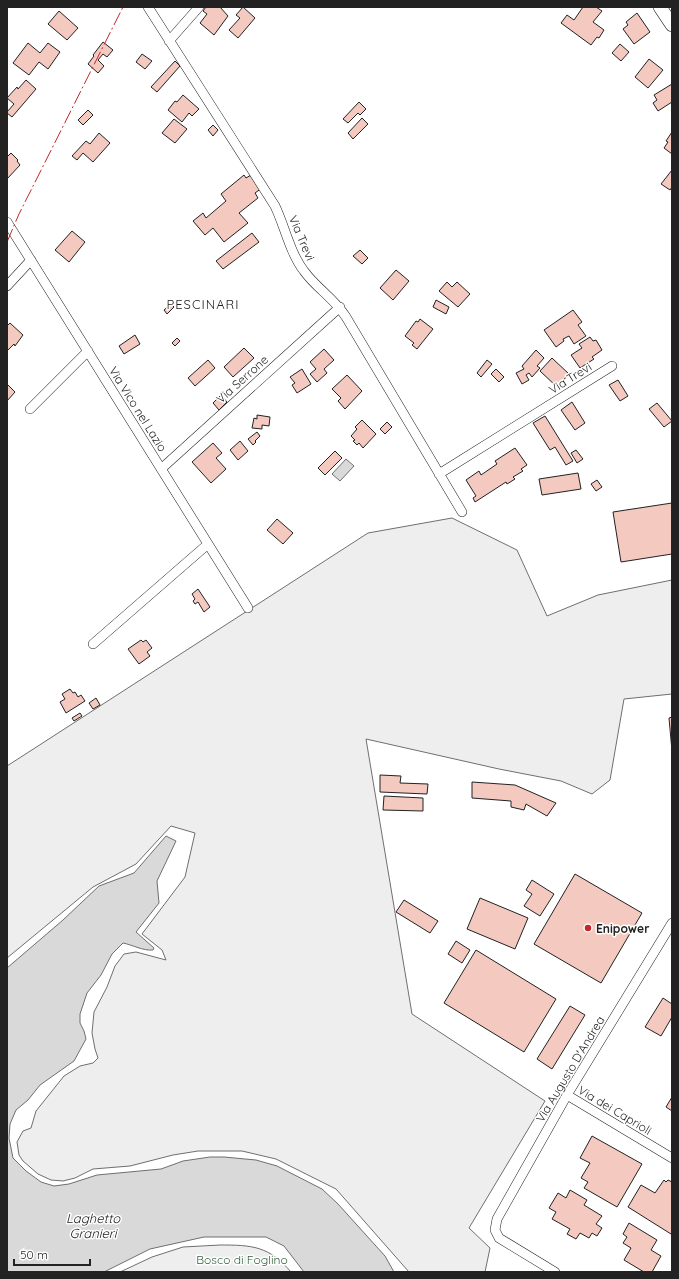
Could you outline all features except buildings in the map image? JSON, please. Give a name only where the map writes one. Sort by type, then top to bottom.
[{"type":"main road","points":[[662,8],[672,26]]},
{"type":"street","name":"Via Trevi","points":[[148,7],[168,41],[275,206],[284,225],[295,256],[301,266],[307,275],[340,307],[462,512]]},
{"type":"street","points":[[168,41],[199,7]]},
{"type":"street","name":"Via Vico nel Lazio","points":[[7,222],[248,608]]},
{"type":"street","points":[[7,286],[31,260]]},
{"type":"street","name":"Via Serrone","points":[[161,468],[340,307]]},
{"type":"street","points":[[30,409],[88,351]]},
{"type":"street","name":"Via Trevi","points":[[439,474],[612,366]]},
{"type":"street","points":[[93,644],[208,544]]},
{"type":"street","name":"Via Augusto D'Andrea","points":[[555,1272],[502,1241],[497,1236],[495,1230],[496,1219],[567,1095],[672,923]]},
{"type":"street","name":"Via dei Caprioli","points":[[567,1095],[672,1158]]},
{"type":"green space","points":[[452,518],[517,550],[547,616],[598,595],[672,580],[672,694],[624,699],[610,780],[592,794],[561,781],[499,769],[366,739],[412,1014],[545,1101],[469,1228],[490,1248],[485,1272],[409,1272],[336,1189],[276,1159],[242,1151],[198,1151],[173,1155],[130,1166],[93,1169],[75,1178],[63,1181],[51,1180],[38,1174],[23,1161],[19,1155],[17,1142],[23,1131],[31,1128],[36,1111],[64,1076],[80,1066],[93,1063],[98,1058],[92,1033],[94,1012],[107,987],[115,966],[124,954],[136,952],[166,960],[162,950],[142,934],[185,877],[195,833],[171,826],[136,864],[93,887],[7,958],[7,766],[368,533]]},
{"type":"green space","name":"Bosco di Foglino","points":[[220,1245],[251,1247],[267,1252],[283,1263],[291,1272],[120,1272],[152,1257],[183,1247]]},
{"type":"water","points":[[346,459],[354,466],[340,481],[332,474]]},
{"type":"water","name":"Laghetto Granieri","points":[[166,836],[176,841],[157,881],[159,903],[136,932],[154,948],[153,950],[146,950],[123,943],[112,954],[101,975],[87,993],[80,1014],[80,1023],[86,1039],[74,1061],[40,1085],[28,1100],[16,1110],[10,1124],[9,1138],[13,1158],[26,1171],[41,1182],[54,1186],[69,1184],[97,1175],[161,1169],[183,1161],[210,1157],[256,1160],[277,1166],[322,1189],[338,1204],[385,1256],[394,1272],[304,1272],[284,1246],[266,1237],[204,1237],[150,1249],[104,1272],[7,1272],[7,968],[63,920],[99,886],[134,873]]},
{"type":"power","points":[[7,242],[19,214],[123,7]]},
{"type":"place","name":"Enipower","points":[[588,928]]},
{"type":"district","name":"PESCINARI","points":[[203,304]]}]
